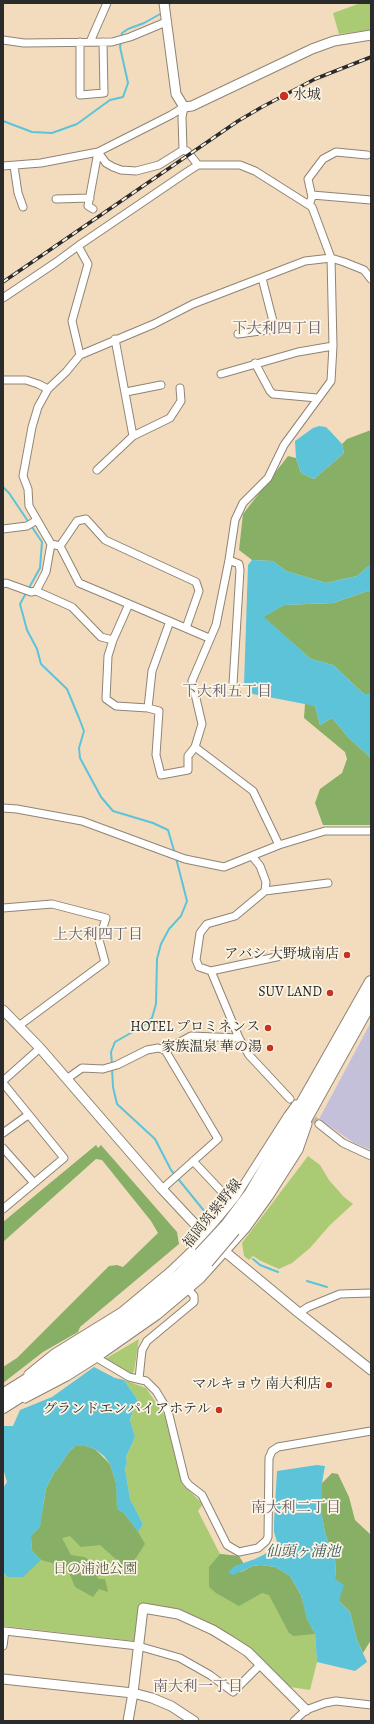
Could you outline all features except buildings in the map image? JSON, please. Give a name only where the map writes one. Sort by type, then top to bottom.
[{"type":"main road","name":"福岡筑紫野線","points":[[3,1408],[128,1328],[178,1289],[230,1227],[256,1202],[280,1165],[371,982]]},
{"type":"main road","name":"福岡筑紫野線","points":[[315,1092],[371,1001]]},
{"type":"main road","name":"福岡筑紫野線","points":[[3,1395],[125,1318],[204,1258]]},
{"type":"street","points":[[90,42],[107,3]]},
{"type":"street","points":[[164,4],[176,94],[184,107],[182,117],[183,150]]},
{"type":"street","points":[[3,40],[24,43],[112,42],[125,39],[166,20]]},
{"type":"street","points":[[3,166],[41,163],[98,152],[184,107],[192,106],[312,49],[334,41],[371,35]]},
{"type":"street","points":[[80,42],[80,95],[104,93],[103,42]]},
{"type":"street","points":[[98,152],[106,163],[113,167],[121,170],[136,171],[159,165],[183,150]]},
{"type":"street","points":[[183,150],[187,151],[198,166]]},
{"type":"street","points":[[93,209],[88,206],[98,152]]},
{"type":"street","points":[[309,205],[312,195],[308,178],[323,159],[336,152],[367,155]]},
{"type":"street","points":[[3,298],[198,166],[240,164],[256,171],[312,207],[331,258],[333,346],[331,381],[317,398],[284,445],[268,478],[243,503],[234,520],[229,560],[216,625],[209,638],[192,681],[202,724],[195,747],[188,756],[188,770],[161,775],[156,755],[159,711],[148,708],[116,706],[106,699],[108,656],[113,640],[129,604]]},
{"type":"street","points":[[14,166],[18,193],[23,207]]},
{"type":"street","points":[[312,195],[371,200]]},
{"type":"street","points":[[56,199],[90,198]]},
{"type":"street","points":[[78,246],[88,264],[72,321],[80,355]]},
{"type":"street","points":[[33,592],[46,572],[51,544],[29,506],[28,489],[23,476],[38,407],[48,389],[66,372],[80,355],[115,339],[154,324],[193,304],[305,261],[331,258],[355,265],[364,270],[371,279]]},
{"type":"street","points":[[238,334],[275,329],[262,278]]},
{"type":"street","points":[[115,339],[133,436]]},
{"type":"street","points":[[221,374],[255,363],[298,352],[333,346]]},
{"type":"street","points":[[255,363],[273,394],[317,398]]},
{"type":"street","points":[[3,380],[26,380],[48,389]]},
{"type":"street","points":[[126,392],[161,385]]},
{"type":"street","points":[[97,470],[133,436],[170,418],[181,401],[180,388]]},
{"type":"street","points":[[60,546],[77,521],[86,519],[105,540],[196,582],[199,591],[186,628]]},
{"type":"street","points":[[3,529],[27,526],[37,520]]},
{"type":"street","points":[[51,544],[60,546]]},
{"type":"street","points":[[60,546],[79,583],[209,638]]},
{"type":"street","points":[[229,560],[239,564],[240,570],[233,684],[236,692]]},
{"type":"street","points":[[3,584],[6,583],[72,607],[101,637],[113,640]]},
{"type":"street","points":[[148,708],[152,671],[170,621]]},
{"type":"street","points":[[195,747],[254,791],[279,845]]},
{"type":"street","points":[[3,808],[17,809],[82,821],[186,859],[224,867],[279,845],[325,831],[371,831]]},
{"type":"street","points":[[252,856],[260,866],[266,882],[265,891]]},
{"type":"street","points":[[286,950],[281,956],[211,971],[200,967],[196,960],[200,933],[207,924],[235,916],[265,891],[328,883]]},
{"type":"street","points":[[3,908],[52,904],[106,918],[100,940],[105,962],[20,1025]]},
{"type":"street","points":[[211,971],[239,1038],[248,1055],[290,1099]]},
{"type":"street","points":[[3,1010],[20,1025],[68,1078],[162,1189],[205,1235],[299,1313],[371,1370]]},
{"type":"street","points":[[68,1078],[82,1068],[102,1069],[117,1065],[147,1050],[158,1048],[166,1050],[191,1036],[239,1038]]},
{"type":"street","points":[[3,1209],[64,1158],[3,1082],[40,1048]]},
{"type":"street","points":[[162,1189],[218,1139],[166,1050]]},
{"type":"street","points":[[14,1388],[32,1370],[54,1353],[122,1311],[172,1272],[235,1198],[288,1115],[315,1092]]},
{"type":"street","points":[[3,1408],[22,1401],[97,1358],[157,1316],[226,1253],[269,1197],[299,1150],[315,1092]]},
{"type":"street","points":[[3,1133],[28,1115]]},
{"type":"street","points":[[320,1124],[343,1143],[371,1156]]},
{"type":"street","points":[[3,1148],[34,1183]]},
{"type":"street","points":[[193,1161],[224,1194],[235,1198]]},
{"type":"street","points":[[139,1379],[144,1345],[194,1302],[195,1298],[188,1289]]},
{"type":"street","points":[[299,1313],[308,1307],[340,1294],[371,1293]]},
{"type":"street","points":[[97,1358],[129,1377],[146,1381],[156,1391],[168,1411],[185,1480],[202,1495],[227,1544],[239,1552],[258,1548],[266,1541],[268,1537],[269,1458],[272,1451],[278,1447],[371,1431]]},
{"type":"street","points":[[128,1721],[133,1693],[143,1608],[178,1614],[213,1630],[248,1652],[306,1710]]},
{"type":"street","points":[[3,1646],[5,1631],[138,1646],[180,1658],[210,1675],[233,1692],[261,1664]]},
{"type":"street","points":[[3,1679],[133,1693],[152,1698],[171,1706],[189,1719]]},
{"type":"street","points":[[294,1721],[306,1710],[320,1704],[336,1701],[371,1705]]},
{"type":"shaded area","points":[[371,1022],[371,1150],[354,1143],[319,1119]]},
{"type":"green space","points":[[361,3],[371,3],[371,30],[339,34],[333,13]]},
{"type":"green space","points":[[371,430],[371,564],[357,576],[326,583],[286,571],[273,561],[252,560],[239,550],[243,514],[288,456],[296,458],[301,473],[314,479],[344,453],[342,444],[347,439]]},
{"type":"green space","points":[[368,591],[371,592],[371,694],[364,694],[333,665],[311,659],[263,617],[284,605],[333,603]]},
{"type":"green space","points":[[305,703],[315,706],[320,725],[332,718],[349,738],[371,758],[371,825],[323,825],[315,803],[320,789],[342,773],[347,759],[345,752],[304,718]]},
{"type":"green space","points":[[96,1145],[98,1148],[101,1145],[177,1232],[179,1244],[80,1327],[78,1332],[43,1352],[3,1383],[3,1367],[17,1358],[109,1266],[117,1265],[123,1267],[158,1233],[151,1221],[102,1160],[96,1159],[3,1242],[3,1222]]},
{"type":"green space","points":[[308,1156],[320,1165],[329,1180],[344,1197],[353,1204],[330,1225],[310,1248],[292,1263],[279,1269],[253,1256],[249,1260],[244,1256],[242,1243]]},
{"type":"green space","points":[[139,1339],[134,1371],[131,1375],[105,1359]]},
{"type":"green space","name":"日の浦池公園","points":[[124,1380],[146,1388],[165,1416],[183,1485],[203,1504],[198,1511],[220,1554],[239,1556],[241,1572],[253,1566],[282,1571],[290,1576],[305,1607],[307,1619],[315,1634],[317,1662],[310,1690],[290,1687],[234,1637],[208,1623],[176,1610],[140,1603],[134,1641],[3,1626],[3,1572],[7,1577],[41,1560],[32,1551],[31,1536],[57,1470],[69,1452],[114,1477],[124,1513],[138,1531],[143,1524],[130,1499],[125,1468],[127,1462],[126,1457],[135,1437],[130,1421],[134,1408],[139,1402]]},
{"type":"green space","points":[[75,1446],[86,1446],[95,1449],[110,1464],[116,1483],[117,1509],[124,1513],[145,1544],[128,1570],[100,1545],[81,1547],[70,1536],[62,1538],[71,1555],[84,1557],[93,1562],[98,1579],[105,1579],[108,1592],[99,1589],[93,1597],[75,1587],[67,1567],[41,1560],[32,1551],[31,1536],[40,1527],[46,1488],[55,1471]]},
{"type":"green space","points":[[332,1473],[338,1474],[349,1497],[355,1520],[371,1535],[371,1640],[363,1653],[357,1640],[350,1612],[339,1601],[335,1579],[336,1564],[325,1533],[322,1516],[322,1483]]},
{"type":"green space","points":[[220,1554],[239,1556],[244,1564],[235,1566],[241,1572],[253,1566],[261,1565],[275,1567],[290,1576],[301,1595],[307,1619],[315,1634],[294,1636],[289,1633],[269,1595],[262,1593],[239,1606],[216,1593],[209,1587],[209,1567]]},
{"type":"water","points":[[319,426],[326,427],[331,432],[342,444],[344,453],[314,479],[301,473],[296,458],[295,441],[313,428]]},
{"type":"water","points":[[252,560],[273,561],[286,571],[326,583],[357,576],[371,564],[371,592],[368,591],[333,603],[284,605],[264,617],[311,659],[333,665],[364,694],[371,694],[371,758],[349,738],[332,718],[320,725],[315,706],[253,694],[244,685],[248,565]]},
{"type":"water","points":[[94,1367],[115,1378],[124,1380],[139,1402],[134,1408],[130,1420],[135,1437],[126,1457],[127,1462],[125,1468],[130,1499],[143,1524],[138,1532],[124,1513],[117,1509],[116,1483],[110,1464],[104,1456],[95,1449],[86,1446],[75,1446],[55,1471],[46,1488],[40,1527],[31,1536],[32,1551],[41,1560],[23,1577],[7,1577],[3,1572],[3,1488],[7,1482],[3,1468],[3,1426],[13,1426],[20,1410],[52,1397]]},
{"type":"water","name":"仙頭ヶ浦池","points":[[317,1465],[325,1466],[322,1483],[322,1516],[325,1533],[336,1564],[335,1579],[344,1585],[339,1601],[350,1612],[357,1640],[367,1662],[355,1671],[317,1662],[315,1634],[307,1619],[301,1595],[290,1576],[275,1567],[261,1565],[253,1566],[233,1575],[228,1572],[235,1566],[255,1559],[275,1549],[277,1542],[274,1532],[274,1522],[277,1471]]},
{"type":"waterway","points":[[168,8],[170,3]]},
{"type":"waterway","points":[[121,37],[122,33],[128,29],[144,23],[162,13]]},
{"type":"waterway","points":[[3,121],[32,132],[52,133],[77,124],[110,100],[123,97],[128,83],[120,47],[121,42]]},
{"type":"waterway","points":[[3,487],[9,493],[42,542],[40,568],[20,604],[27,630],[37,649],[41,664],[67,689],[79,718],[84,731],[79,748],[80,758],[101,797],[113,811],[153,823],[168,830],[175,854]]},
{"type":"waterway","points":[[112,1064],[111,1052],[115,1042],[143,1026],[152,1018],[156,1004],[157,959],[161,944],[169,929],[181,916],[187,901],[176,858]]},
{"type":"waterway","points":[[112,1068],[113,1087],[117,1104],[155,1139],[171,1170],[205,1212]]},
{"type":"waterway","points":[[253,1259],[260,1265],[278,1272]]},
{"type":"waterway","points":[[307,1281],[327,1287]]},
{"type":"tunnel","points":[[306,1112],[319,1124]]},
{"type":"railway","points":[[3,282],[238,121],[315,79],[371,57]]},
{"type":"place","name":"水城","points":[[284,96]]},
{"type":"place","name":"アバシ 大野城南店","points":[[347,955]]},
{"type":"place","name":"SUV LAND","points":[[330,993]]},
{"type":"place","name":"HOTEL プロミネンス","points":[[268,1028]]},
{"type":"place","name":"家族温泉 華の湯","points":[[270,1048]]},
{"type":"place","name":"マルキョウ 南大利店","points":[[329,1385]]},
{"type":"place","name":"グランドエンパイアホテル","points":[[219,1410]]},
{"type":"district","name":"下大利四丁目","points":[[277,329]]},
{"type":"district","name":"下大利五丁目","points":[[227,692]]},
{"type":"district","name":"上大利四丁目","points":[[98,935]]},
{"type":"district","name":"南大利二丁目","points":[[296,1508]]},
{"type":"district","name":"南大利一丁目","points":[[198,1687]]}]
